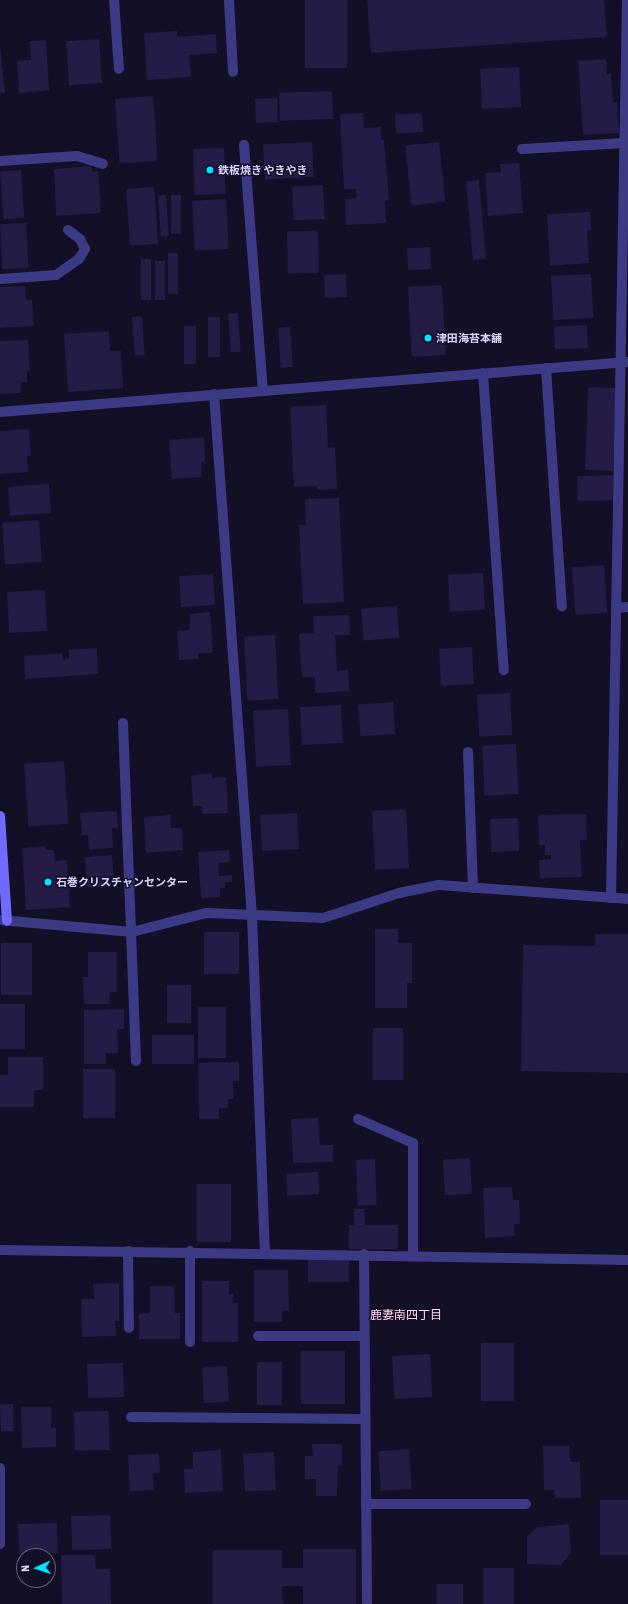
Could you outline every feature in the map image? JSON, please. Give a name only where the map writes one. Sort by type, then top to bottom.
[{"type":"street","points":[[114,0],[119,70]]},
{"type":"street","points":[[229,0],[233,72]]},
{"type":"street","points":[[611,898],[617,608],[625,362],[625,143],[627,0]]},
{"type":"street","points":[[522,149],[625,143]]},
{"type":"street","points":[[244,145],[263,391]]},
{"type":"street","points":[[0,161],[77,156],[103,164]]},
{"type":"street","points":[[0,279],[56,275],[79,259],[85,249],[80,240],[68,230]]},
{"type":"street","points":[[0,412],[625,362]]},
{"type":"street","points":[[546,368],[562,606]]},
{"type":"street","points":[[483,373],[504,670]]},
{"type":"street","points":[[214,394],[252,916],[265,1252]]},
{"type":"street","points":[[617,608],[628,607]]},
{"type":"street","points":[[123,723],[136,1061]]},
{"type":"street","points":[[468,752],[473,888]]},
{"type":"street","points":[[0,816],[3,920],[132,932],[206,913],[323,918],[400,894],[439,885],[628,899]]},
{"type":"street","points":[[358,1119],[413,1143],[413,1255]]},
{"type":"street","points":[[0,1250],[265,1252],[628,1260]]},
{"type":"street","points":[[128,1251],[129,1328]]},
{"type":"street","points":[[190,1251],[190,1342]]},
{"type":"street","points":[[364,1254],[367,1604]]},
{"type":"street","points":[[258,1336],[364,1336]]},
{"type":"street","points":[[132,1417],[365,1419]]},
{"type":"street","points":[[0,1468],[0,1544]]},
{"type":"street","points":[[366,1504],[526,1504]]},
{"type":"building","points":[[305,0],[347,0],[347,68],[305,68]]},
{"type":"building","points":[[367,0],[604,0],[607,37],[371,53]]},
{"type":"building","points":[[177,31],[177,37],[216,34],[217,53],[189,55],[191,77],[147,80],[144,33]]},
{"type":"building","points":[[99,39],[102,83],[69,85],[66,41]]},
{"type":"building","points":[[46,40],[49,90],[19,93],[17,61],[31,60],[30,41]]},
{"type":"building","points":[[0,45],[5,93],[0,93]]},
{"type":"building","points":[[606,59],[607,74],[611,74],[613,102],[617,102],[619,133],[583,135],[578,61]]},
{"type":"building","points":[[519,67],[521,107],[482,109],[480,69]]},
{"type":"building","points":[[332,91],[333,119],[280,121],[279,93]]},
{"type":"building","points":[[153,96],[158,161],[120,163],[115,99]]},
{"type":"building","points":[[277,98],[278,122],[256,123],[255,99]]},
{"type":"building","points":[[363,113],[364,128],[381,127],[381,140],[384,140],[389,200],[385,201],[386,223],[346,225],[345,199],[357,198],[356,189],[344,189],[340,114]]},
{"type":"building","points":[[422,113],[423,132],[396,133],[395,114]]},
{"type":"building","points":[[312,142],[314,177],[265,180],[263,145]]},
{"type":"building","points":[[439,142],[445,202],[411,205],[405,146]]},
{"type":"building","points":[[224,148],[226,194],[195,195],[193,149]]},
{"type":"building","points":[[519,163],[523,213],[488,216],[485,173],[501,172],[500,164]]},
{"type":"building","points":[[91,166],[92,172],[98,171],[101,213],[56,216],[54,169]]},
{"type":"building","points":[[21,170],[24,218],[3,219],[0,171]]},
{"type":"building","points":[[479,180],[486,259],[473,260],[466,181]]},
{"type":"building","points":[[323,185],[325,219],[294,221],[292,187]]},
{"type":"building","points":[[154,187],[158,244],[130,246],[126,189]]},
{"type":"building","points":[[166,195],[169,236],[161,236],[158,196]]},
{"type":"building","points":[[171,195],[181,195],[181,234],[171,234]]},
{"type":"building","points":[[226,199],[229,249],[195,251],[192,201]]},
{"type":"building","points":[[590,212],[591,230],[587,230],[589,263],[550,266],[547,214]]},
{"type":"building","points":[[26,223],[28,268],[2,269],[0,224]]},
{"type":"building","points":[[318,231],[319,273],[288,274],[287,232]]},
{"type":"building","points":[[430,247],[431,269],[408,270],[407,248]]},
{"type":"building","points":[[168,253],[178,253],[178,294],[168,294]]},
{"type":"building","points":[[141,259],[151,259],[151,300],[141,300]]},
{"type":"building","points":[[155,261],[165,261],[165,300],[155,300]]},
{"type":"building","points":[[346,274],[347,297],[325,298],[324,275]]},
{"type":"building","points":[[591,274],[593,318],[553,320],[551,276]]},
{"type":"building","points":[[442,285],[446,355],[412,357],[408,287]]},
{"type":"building","points":[[25,286],[26,300],[32,300],[34,326],[0,328],[0,287]]},
{"type":"building","points":[[238,313],[241,352],[231,353],[228,314]]},
{"type":"building","points":[[142,316],[145,355],[135,356],[132,317]]},
{"type":"building","points":[[208,317],[220,317],[220,357],[208,357]]},
{"type":"building","points":[[587,325],[588,348],[555,349],[554,326]]},
{"type":"building","points":[[184,326],[196,326],[196,364],[184,364]]},
{"type":"building","points":[[290,327],[293,367],[281,368],[278,328]]},
{"type":"building","points":[[109,331],[110,351],[121,351],[123,388],[68,392],[64,334]]},
{"type":"building","points":[[28,340],[30,371],[27,371],[27,382],[21,382],[21,393],[0,394],[0,341]]},
{"type":"building","points":[[588,387],[616,388],[613,471],[585,470]]},
{"type":"building","points":[[326,405],[328,448],[335,447],[337,489],[317,490],[317,486],[294,487],[290,407]]},
{"type":"building","points":[[29,429],[31,456],[27,456],[28,472],[0,474],[0,431]]},
{"type":"building","points":[[204,437],[205,462],[201,462],[202,477],[172,479],[169,440]]},
{"type":"building","points":[[613,475],[614,500],[578,501],[577,476]]},
{"type":"building","points":[[49,484],[51,513],[10,516],[8,487]]},
{"type":"building","points":[[339,498],[344,602],[303,604],[299,525],[306,525],[305,499]]},
{"type":"building","points":[[39,520],[42,562],[5,564],[2,523]]},
{"type":"building","points":[[604,565],[607,613],[575,615],[572,567]]},
{"type":"building","points":[[483,573],[485,610],[450,612],[448,575]]},
{"type":"building","points":[[213,574],[215,605],[181,607],[179,576]]},
{"type":"building","points":[[45,590],[47,631],[9,633],[7,592]]},
{"type":"building","points":[[397,606],[399,638],[363,640],[361,609]]},
{"type":"building","points":[[210,612],[213,653],[198,653],[198,659],[179,660],[177,631],[190,630],[190,614]]},
{"type":"building","points":[[349,615],[350,635],[335,635],[337,671],[348,670],[349,691],[315,693],[315,677],[302,677],[299,634],[314,633],[313,616]]},
{"type":"building","points":[[275,635],[278,699],[247,701],[244,637]]},
{"type":"building","points":[[472,647],[474,684],[441,686],[439,649]]},
{"type":"building","points":[[97,648],[98,674],[25,679],[24,656],[62,653],[63,660],[69,659],[69,650]]},
{"type":"building","points":[[510,693],[512,735],[479,737],[477,695]]},
{"type":"building","points":[[393,702],[395,734],[360,736],[358,704]]},
{"type":"building","points":[[341,705],[343,743],[302,745],[300,707]]},
{"type":"building","points":[[288,709],[291,765],[256,767],[253,711]]},
{"type":"building","points":[[516,744],[519,794],[485,796],[482,746]]},
{"type":"building","points":[[64,761],[68,824],[28,827],[24,764]]},
{"type":"building","points":[[212,773],[212,778],[226,777],[228,813],[202,814],[202,806],[193,806],[191,775]]},
{"type":"building","points":[[406,809],[409,868],[375,870],[372,811]]},
{"type":"building","points":[[117,811],[118,828],[112,828],[113,848],[89,850],[88,835],[82,835],[80,813]]},
{"type":"building","points":[[297,813],[299,849],[262,851],[260,815]]},
{"type":"building","points":[[586,814],[587,840],[580,840],[582,877],[540,878],[539,860],[551,859],[551,855],[545,855],[545,845],[539,845],[538,815]]},
{"type":"building","points":[[170,815],[171,828],[182,828],[183,850],[146,853],[144,817]]},
{"type":"building","points":[[518,818],[519,851],[491,852],[490,819]]},
{"type":"building","points":[[46,846],[46,850],[54,850],[55,861],[67,860],[70,907],[26,910],[22,848]]},
{"type":"building","points":[[229,850],[230,862],[218,863],[219,876],[232,875],[232,882],[225,882],[225,888],[220,888],[220,897],[201,898],[198,852]]},
{"type":"building","points":[[112,855],[114,886],[87,888],[85,857]]},
{"type":"building","points":[[375,929],[398,929],[398,943],[412,943],[412,983],[407,983],[407,1008],[375,1008]]},
{"type":"building","points":[[204,932],[239,932],[239,974],[204,974]]},
{"type":"building","points":[[595,934],[628,934],[628,1073],[521,1071],[523,945],[595,946]]},
{"type":"building","points":[[1,943],[32,943],[32,995],[1,995]]},
{"type":"building","points":[[88,952],[117,952],[117,992],[110,992],[109,1004],[84,1004],[83,977],[88,977]]},
{"type":"building","points":[[167,985],[191,985],[191,1023],[167,1023]]},
{"type":"building","points":[[0,1004],[25,1004],[25,1049],[0,1049]]},
{"type":"building","points":[[198,1007],[226,1007],[226,1058],[198,1058]]},
{"type":"building","points":[[124,1009],[124,1029],[117,1029],[118,1053],[106,1053],[106,1064],[84,1064],[84,1010]]},
{"type":"building","points":[[373,1028],[403,1028],[403,1080],[373,1080]]},
{"type":"building","points":[[152,1035],[194,1035],[194,1064],[152,1064]]},
{"type":"building","points":[[8,1057],[43,1057],[43,1090],[34,1090],[34,1107],[0,1107],[0,1075],[8,1075]]},
{"type":"building","points":[[239,1062],[239,1081],[233,1081],[234,1099],[228,1099],[228,1108],[219,1108],[219,1119],[199,1119],[198,1063]]},
{"type":"building","points":[[83,1069],[115,1069],[115,1118],[83,1118]]},
{"type":"building","points":[[318,1118],[320,1145],[333,1145],[333,1162],[293,1163],[291,1119]]},
{"type":"building","points":[[470,1158],[472,1194],[445,1195],[443,1159]]},
{"type":"building","points":[[375,1159],[377,1205],[358,1206],[356,1160]]},
{"type":"building","points":[[318,1172],[319,1194],[287,1196],[286,1174]]},
{"type":"building","points":[[197,1184],[231,1184],[231,1242],[197,1242]]},
{"type":"building","points":[[512,1187],[513,1200],[519,1200],[520,1224],[514,1224],[515,1236],[485,1238],[483,1188]]},
{"type":"building","points":[[354,1209],[364,1209],[365,1225],[398,1225],[398,1249],[349,1249],[349,1225],[354,1225]]},
{"type":"building","points":[[308,1260],[349,1260],[349,1282],[308,1282]]},
{"type":"building","points":[[254,1270],[288,1270],[289,1311],[282,1311],[282,1322],[254,1322]]},
{"type":"building","points":[[202,1281],[229,1281],[229,1294],[233,1294],[233,1303],[238,1302],[238,1342],[202,1342]]},
{"type":"building","points":[[119,1283],[119,1321],[115,1321],[116,1336],[82,1337],[81,1299],[94,1299],[93,1284]]},
{"type":"building","points":[[150,1286],[174,1286],[175,1313],[180,1313],[180,1339],[139,1339],[139,1314],[150,1313]]},
{"type":"building","points":[[481,1343],[514,1343],[514,1401],[481,1401]]},
{"type":"building","points":[[301,1351],[345,1351],[345,1404],[301,1404]]},
{"type":"building","points":[[430,1354],[432,1397],[394,1399],[392,1356]]},
{"type":"building","points":[[257,1362],[282,1362],[282,1405],[257,1405]]},
{"type":"building","points":[[123,1363],[124,1397],[88,1398],[87,1364]]},
{"type":"building","points":[[227,1366],[229,1402],[204,1403],[202,1367]]},
{"type":"building","points":[[0,1404],[13,1404],[14,1431],[1,1431]]},
{"type":"building","points":[[21,1407],[51,1407],[51,1428],[56,1428],[56,1447],[22,1448]]},
{"type":"building","points":[[109,1411],[110,1450],[75,1451],[74,1412]]},
{"type":"building","points":[[312,1444],[342,1444],[342,1465],[338,1464],[337,1496],[316,1496],[316,1479],[305,1479],[305,1456],[313,1456]]},
{"type":"building","points":[[543,1446],[569,1446],[570,1462],[580,1462],[581,1498],[555,1498],[554,1490],[544,1490]]},
{"type":"building","points":[[409,1449],[412,1489],[381,1491],[378,1451]]},
{"type":"building","points":[[221,1450],[223,1491],[185,1493],[184,1469],[193,1469],[193,1452]]},
{"type":"building","points":[[274,1452],[276,1490],[245,1492],[243,1454]]},
{"type":"building","points":[[159,1454],[160,1473],[153,1473],[154,1490],[130,1491],[128,1455]]},
{"type":"building","points":[[600,1500],[628,1500],[628,1555],[600,1555]]},
{"type":"building","points":[[110,1515],[111,1549],[72,1550],[71,1516]]},
{"type":"building","points":[[57,1523],[58,1553],[56,1553],[56,1548],[19,1548],[18,1524]]},
{"type":"building","points":[[569,1524],[571,1553],[561,1565],[527,1564],[527,1537],[537,1527]]},
{"type":"building","points":[[303,1549],[356,1549],[356,1604],[303,1604],[303,1586],[282,1586],[283,1604],[213,1604],[213,1550],[282,1550],[282,1568],[303,1568]]},
{"type":"building","points":[[61,1555],[95,1555],[96,1569],[110,1569],[111,1604],[62,1604]]},
{"type":"building","points":[[483,1568],[514,1568],[514,1604],[483,1604]]},
{"type":"building","points":[[437,1584],[463,1584],[463,1604],[437,1604]]},
{"type":"place","name":"鉄板焼き やきやき","points":[[210,170]]},
{"type":"place","name":"津田海苔本舗","points":[[428,338]]},
{"type":"place","name":"石巻クリスチャンセンター","points":[[48,882]]},
{"type":"district","name":"鹿妻南四丁目","points":[[406,1316]]}]
